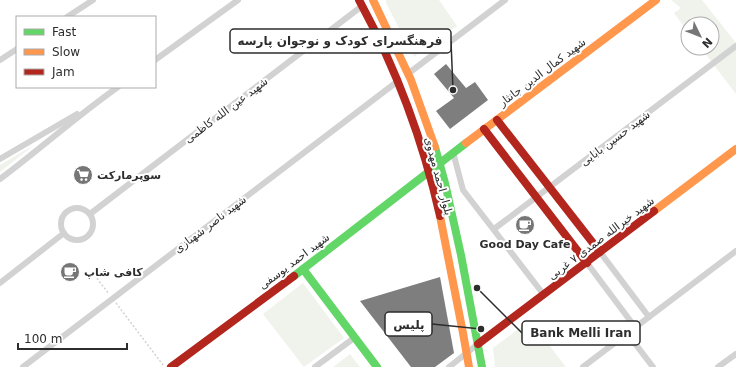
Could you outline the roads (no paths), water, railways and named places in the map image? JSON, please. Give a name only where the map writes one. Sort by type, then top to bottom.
[{"type":"street","points":[[69,16],[93,0]]},
{"type":"street","points":[[156,59],[238,0]]},
{"type":"street","points":[[360,3],[370,0]]},
{"type":"street","name":"بلوار احمد مهدوی","points":[[374,0],[408,73],[440,162],[461,253],[482,367]]},
{"type":"street","points":[[408,73],[505,0]]},
{"type":"street","name":"شهید کمال الدین جانثار","points":[[440,162],[656,0]]},
{"type":"street","name":"بلوار احمد مهدوی","points":[[360,3],[398,81],[429,171],[448,256],[469,367]]},
{"type":"street","name":"شهید عین الله کاظمی","points":[[90,214],[360,3]]},
{"type":"street","name":"شهید حسین بابایی","points":[[494,230],[736,46]]},
{"type":"street","points":[[0,60],[16,50]]},
{"type":"street","name":"شهید ناصر شهبازی","points":[[23,367],[398,81]]},
{"type":"street","points":[[0,179],[117,88]]},
{"type":"street","points":[[0,159],[93,105]]},
{"type":"street","points":[[497,120],[649,317]]},
{"type":"street","points":[[484,129],[635,327]]},
{"type":"street","points":[[35,138],[39,138],[41,141],[41,148]]},
{"type":"street","name":"شهید خیرالله صمدی ۷ غربی","points":[[478,344],[736,149]]},
{"type":"street","points":[[453,152],[463,190],[544,295]]},
{"type":"street","name":"شهید احمد یوسفی","points":[[171,367],[303,269],[440,162]]},
{"type":"street","points":[[79,208],[90,214],[93,226],[87,236],[75,240],[64,233],[61,222],[67,211],[79,208]]},
{"type":"street","points":[[0,283],[64,233]]},
{"type":"street","points":[[583,367],[736,251]]},
{"type":"street","points":[[303,269],[377,367]]},
{"type":"street","points":[[627,333],[653,367]]},
{"type":"street","points":[[315,367],[354,338]]},
{"type":"street","points":[[449,367],[478,344]]},
{"type":"street","points":[[718,367],[736,354]]},
{"type":"place","name":"فرهنگسرای کودک و نوجوان پارسه","points":[[453,90]]},
{"type":"place","name":"سوپرمارکت","points":[[83,175]]},
{"type":"place","name":"Good Day Cafe","points":[[525,225]]},
{"type":"place","name":"کافی شاپ","points":[[70,272]]},
{"type":"place","name":"Bank Melli Iran","points":[[477,288]]},
{"type":"place","name":"پلیس","points":[[481,329]]}]
